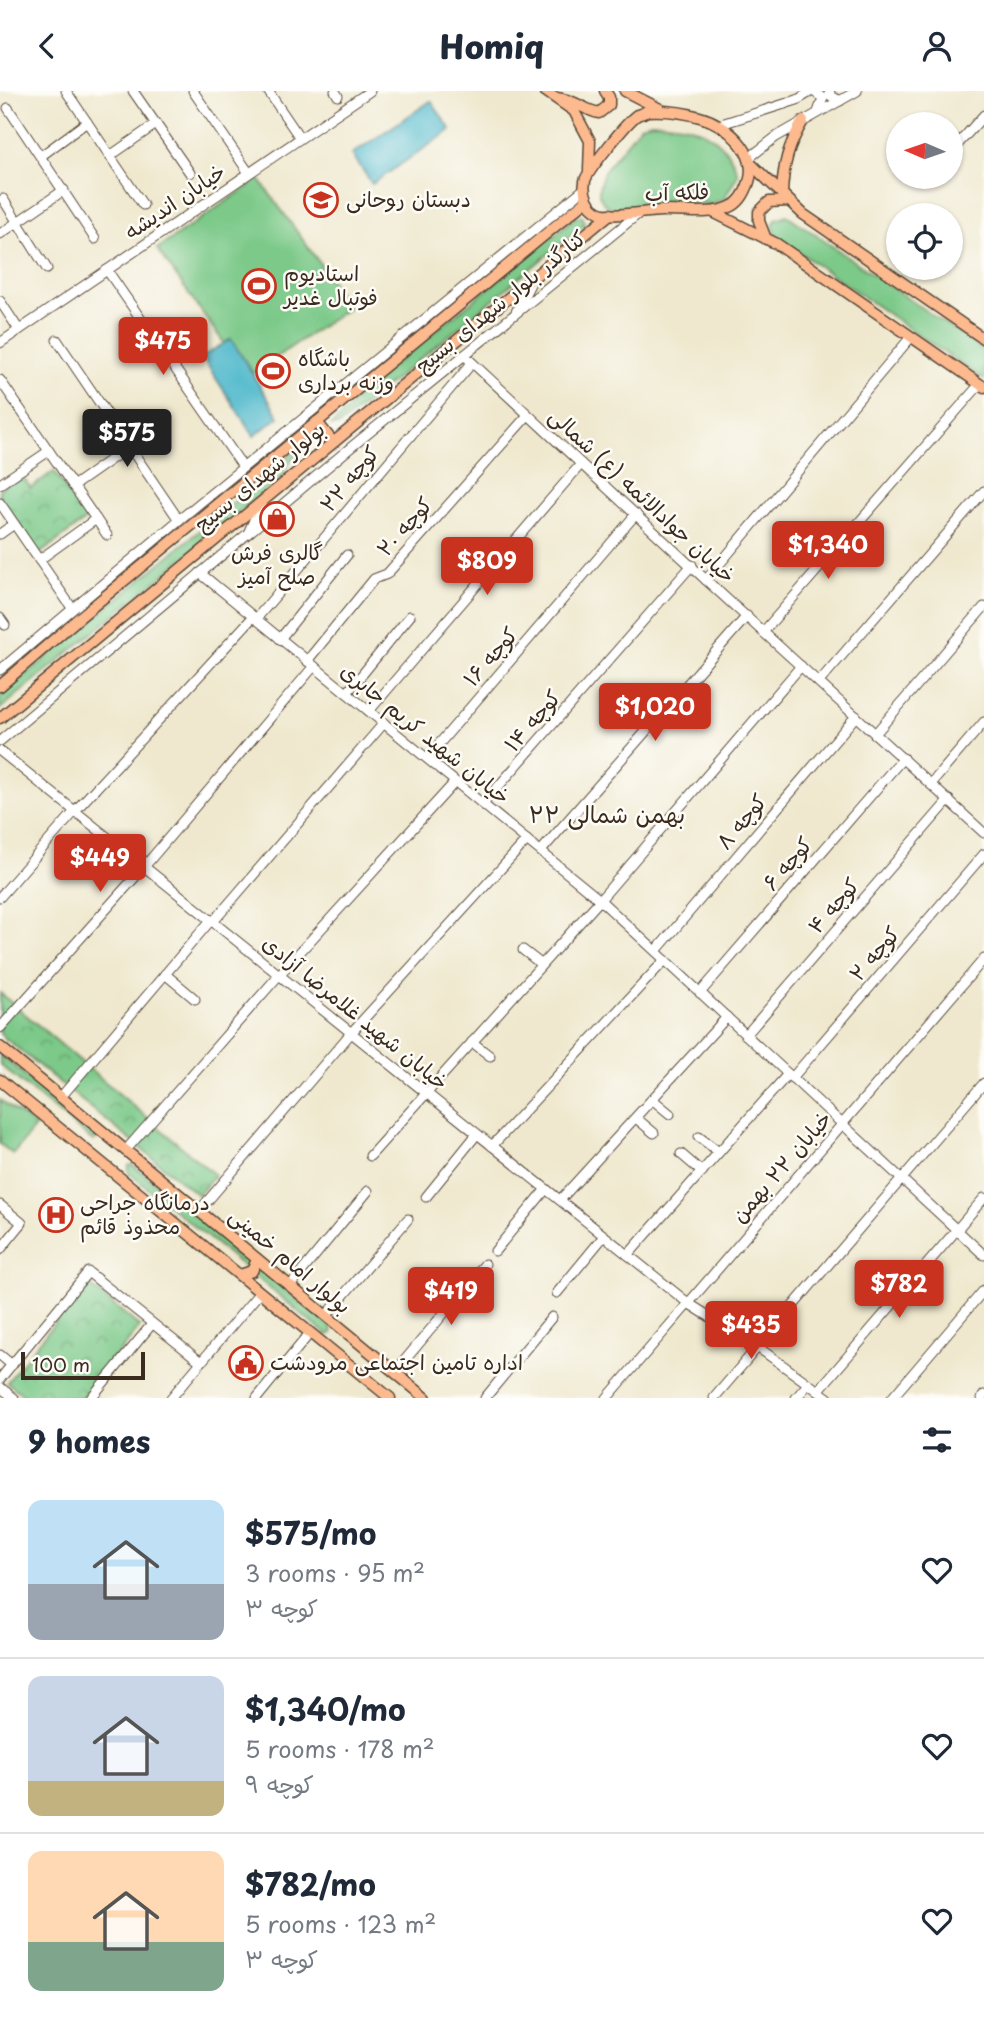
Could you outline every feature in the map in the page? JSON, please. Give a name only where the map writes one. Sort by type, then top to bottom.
[{"type":"main road","points":[[550,94],[572,99],[586,109],[599,113],[606,110],[610,102],[605,91]]},
{"type":"main road","points":[[625,91],[663,111]]},
{"type":"main road","points":[[550,94],[574,111],[590,141],[585,194],[601,214],[610,214]]},
{"type":"main road","points":[[589,170],[636,116],[647,111],[663,111],[702,117],[733,136],[749,161],[803,214],[984,339]]},
{"type":"main road","points":[[785,197],[783,167],[789,147],[803,121]]},
{"type":"main road","name":"فلکه آب","points":[[610,214],[678,210],[713,212],[733,206],[744,194],[750,179],[749,161]]},
{"type":"main road","name":"بولوار شهدای بسیج","points":[[0,686],[106,595],[510,263],[585,194]]},
{"type":"main road","points":[[766,239],[759,212],[769,202],[785,197]]},
{"type":"main road","points":[[713,212],[777,244],[982,386]]},
{"type":"main road","name":"بولوار شهدای بسیج","points":[[0,718],[377,405],[531,282],[610,214]]},
{"type":"main road","points":[[317,422],[333,442]]},
{"type":"main road","name":"بولوار امام خمینی","points":[[0,1047],[426,1398]]},
{"type":"main road","name":"بولوار امام خمینی","points":[[0,1080],[390,1398]]},
{"type":"main road","points":[[111,1171],[126,1150]]},
{"type":"main road","points":[[240,1275],[252,1271],[257,1259]]},
{"type":"main road","points":[[334,1352],[336,1344],[349,1335]]},
{"type":"street","points":[[66,91],[143,205]]},
{"type":"street","points":[[193,91],[249,173]]},
{"type":"street","points":[[268,91],[300,138]]},
{"type":"street","name":"خیابان اندیشه","points":[[0,343],[370,91]]},
{"type":"street","points":[[786,91],[792,102]]},
{"type":"street","points":[[718,125],[792,102],[812,91],[823,98],[818,112]]},
{"type":"street","points":[[829,91],[831,96],[840,101]]},
{"type":"street","points":[[749,161],[776,137],[857,91]]},
{"type":"street","points":[[136,95],[190,173]]},
{"type":"street","points":[[8,109],[95,239]]},
{"type":"street","points":[[963,138],[984,115]]},
{"type":"street","points":[[41,156],[87,122]]},
{"type":"street","points":[[110,156],[156,124]]},
{"type":"street","points":[[0,234],[64,190]]},
{"type":"street","name":"کنارگذر بلوار شهدای بسیج","points":[[0,670],[125,564],[485,270],[585,194]]},
{"type":"street","points":[[3,199],[47,269]]},
{"type":"street","name":"کنارگذر بلوار شهدای بسیج","points":[[0,741],[638,213]]},
{"type":"street","points":[[485,270],[510,263]]},
{"type":"street","points":[[107,269],[243,467]]},
{"type":"street","points":[[515,313],[531,282]]},
{"type":"street","points":[[0,302],[19,330]]},
{"type":"street","points":[[706,580],[911,337]]},
{"type":"street","points":[[57,340],[179,520]]},
{"type":"street","name":"خیابان جوادالائمه (ع) شمالی","points":[[464,355],[984,833]]},
{"type":"street","name":"کوچه ۲۲","points":[[3,893],[75,811],[254,618],[472,363]]},
{"type":"street","points":[[0,380],[107,535]]},
{"type":"street","points":[[764,631],[982,386]]},
{"type":"street","points":[[377,405],[407,402]]},
{"type":"street","name":"کوچه ۲۰","points":[[144,867],[311,663],[374,579],[387,574],[528,415]]},
{"type":"street","points":[[73,486],[130,446]]},
{"type":"street","points":[[0,484],[49,451]]},
{"type":"street","points":[[369,711],[582,464]]},
{"type":"street","points":[[819,682],[984,491]]},
{"type":"street","points":[[249,533],[264,499]]},
{"type":"street","points":[[0,503],[72,608]]},
{"type":"street","name":"کوچه ۱۶","points":[[427,758],[636,514]]},
{"type":"street","points":[[38,560],[96,519]]},
{"type":"street","points":[[0,534],[15,524]]},
{"type":"street","points":[[280,639],[347,555]]},
{"type":"street","points":[[106,595],[125,564]]},
{"type":"street","name":"کوچه ۱۴","points":[[483,804],[692,565]]},
{"type":"street","name":"خیابان شهید کریم جابری","points":[[200,573],[600,900],[984,1255]]},
{"type":"street","points":[[132,607],[159,608]]},
{"type":"street","points":[[875,734],[984,607]]},
{"type":"street","points":[[541,851],[747,616]]},
{"type":"street","points":[[347,693],[410,617]]},
{"type":"street","points":[[370,1156],[600,900],[801,666]]},
{"type":"street","name":"کوچه ۸","points":[[656,951],[856,716]]},
{"type":"street","points":[[931,783],[984,722]]},
{"type":"street","points":[[61,1097],[384,723]]},
{"type":"street","name":"خیابان شهید غلامرضا آزادی","points":[[0,751],[688,1303],[756,1346],[828,1398]]},
{"type":"street","name":"کوچه ۶","points":[[701,993],[903,758]]},
{"type":"street","points":[[126,1150],[279,975],[455,782]]},
{"type":"street","name":"کوچه ۴","points":[[746,1035],[949,800]]},
{"type":"street","points":[[199,1211],[351,1033],[527,840]]},
{"type":"street","name":"کوچه ۲","points":[[628,1255],[790,1076],[984,854]]},
{"type":"street","points":[[0,1028],[144,867]]},
{"type":"street","points":[[523,950],[541,964]]},
{"type":"street","points":[[492,1146],[664,960]]},
{"type":"street","name":"خیابان ۲۲ بهمن","points":[[607,1398],[984,960]]},
{"type":"street","points":[[165,974],[195,999]]},
{"type":"street","points":[[560,1201],[727,1017]]},
{"type":"street","points":[[471,1042],[490,1056]]},
{"type":"street","points":[[714,1398],[984,1083]]},
{"type":"street","points":[[652,1099],[670,1114]]},
{"type":"street","points":[[636,1118],[654,1133]]},
{"type":"street","points":[[426,1197],[477,1134]]},
{"type":"street","points":[[699,1137],[719,1152]]},
{"type":"street","points":[[681,1154],[702,1172]]},
{"type":"street","points":[[495,1251],[546,1189]]},
{"type":"street","points":[[290,1286],[368,1191]]},
{"type":"street","points":[[818,1391],[984,1198]]},
{"type":"street","points":[[0,1205],[22,1223],[0,1250]]},
{"type":"street","points":[[326,1316],[408,1219]]},
{"type":"street","points":[[556,1293],[604,1236]]},
{"type":"street","points":[[395,1372],[485,1264]]},
{"type":"street","points":[[0,1379],[89,1272],[201,1362]]},
{"type":"street","points":[[891,1398],[984,1290]]},
{"type":"street","points":[[171,1398],[260,1292]]},
{"type":"street","points":[[485,1398],[552,1317]]},
{"type":"street","points":[[91,1398],[152,1324]]},
{"type":"street","points":[[257,1398],[310,1333]]},
{"type":"street","points":[[0,1355],[12,1365]]},
{"type":"street","points":[[796,1398],[808,1384]]},
{"type":"street","points":[[0,1387],[14,1398]]},
{"type":"green space","points":[[651,122],[693,128],[715,139],[724,148],[738,174],[724,199],[711,204],[683,203],[615,209],[604,204],[599,188],[604,171],[641,125]]},
{"type":"green space","name":"استادیوم فوتبال غدیر","points":[[259,179],[321,265],[348,308],[253,373],[231,340],[224,343],[157,249]]},
{"type":"green space","points":[[787,215],[984,351],[984,380],[777,237],[773,225],[776,219]]},
{"type":"green space","points":[[577,216],[582,216],[585,224],[338,426],[331,426],[348,410],[359,393]]},
{"type":"green space","points":[[305,443],[307,447],[292,459],[280,479],[0,709],[0,696]]},
{"type":"green space","points":[[54,471],[87,519],[38,555],[0,499],[0,489],[21,475],[31,488]]},
{"type":"green space","points":[[0,993],[215,1175],[198,1195],[0,1034]]},
{"type":"green space","points":[[0,1055],[97,1134],[97,1139],[93,1141],[0,1065]]},
{"type":"green space","points":[[0,1100],[36,1126],[13,1154],[0,1144]]},
{"type":"green space","points":[[129,1165],[133,1165],[331,1327],[332,1333],[327,1335],[128,1172]]},
{"type":"green space","points":[[87,1283],[140,1327],[82,1398],[27,1398],[7,1382]]},
{"type":"water","points":[[431,101],[451,130],[372,184],[352,154]]},
{"type":"water","points":[[231,339],[279,417],[254,436],[202,357]]},
{"type":"place","name":"دبستان روحانی","points":[[321,200]]},
{"type":"place","name":"استادیوم فوتبال غدیر","points":[[259,286]]},
{"type":"place","name":"باشگاه وزنه برداری","points":[[273,371]]},
{"type":"place","name":"گالری فرش صلح آمیز","points":[[277,519]]},
{"type":"place","name":"درمانگاه جراحی محذوذ قائم","points":[[56,1215]]},
{"type":"place","name":"اداره تامین اجتماعی مرودشت","points":[[246,1363]]},
{"type":"district","name":"۲۲ بهمن شمالی","points":[[607,815]]}]
